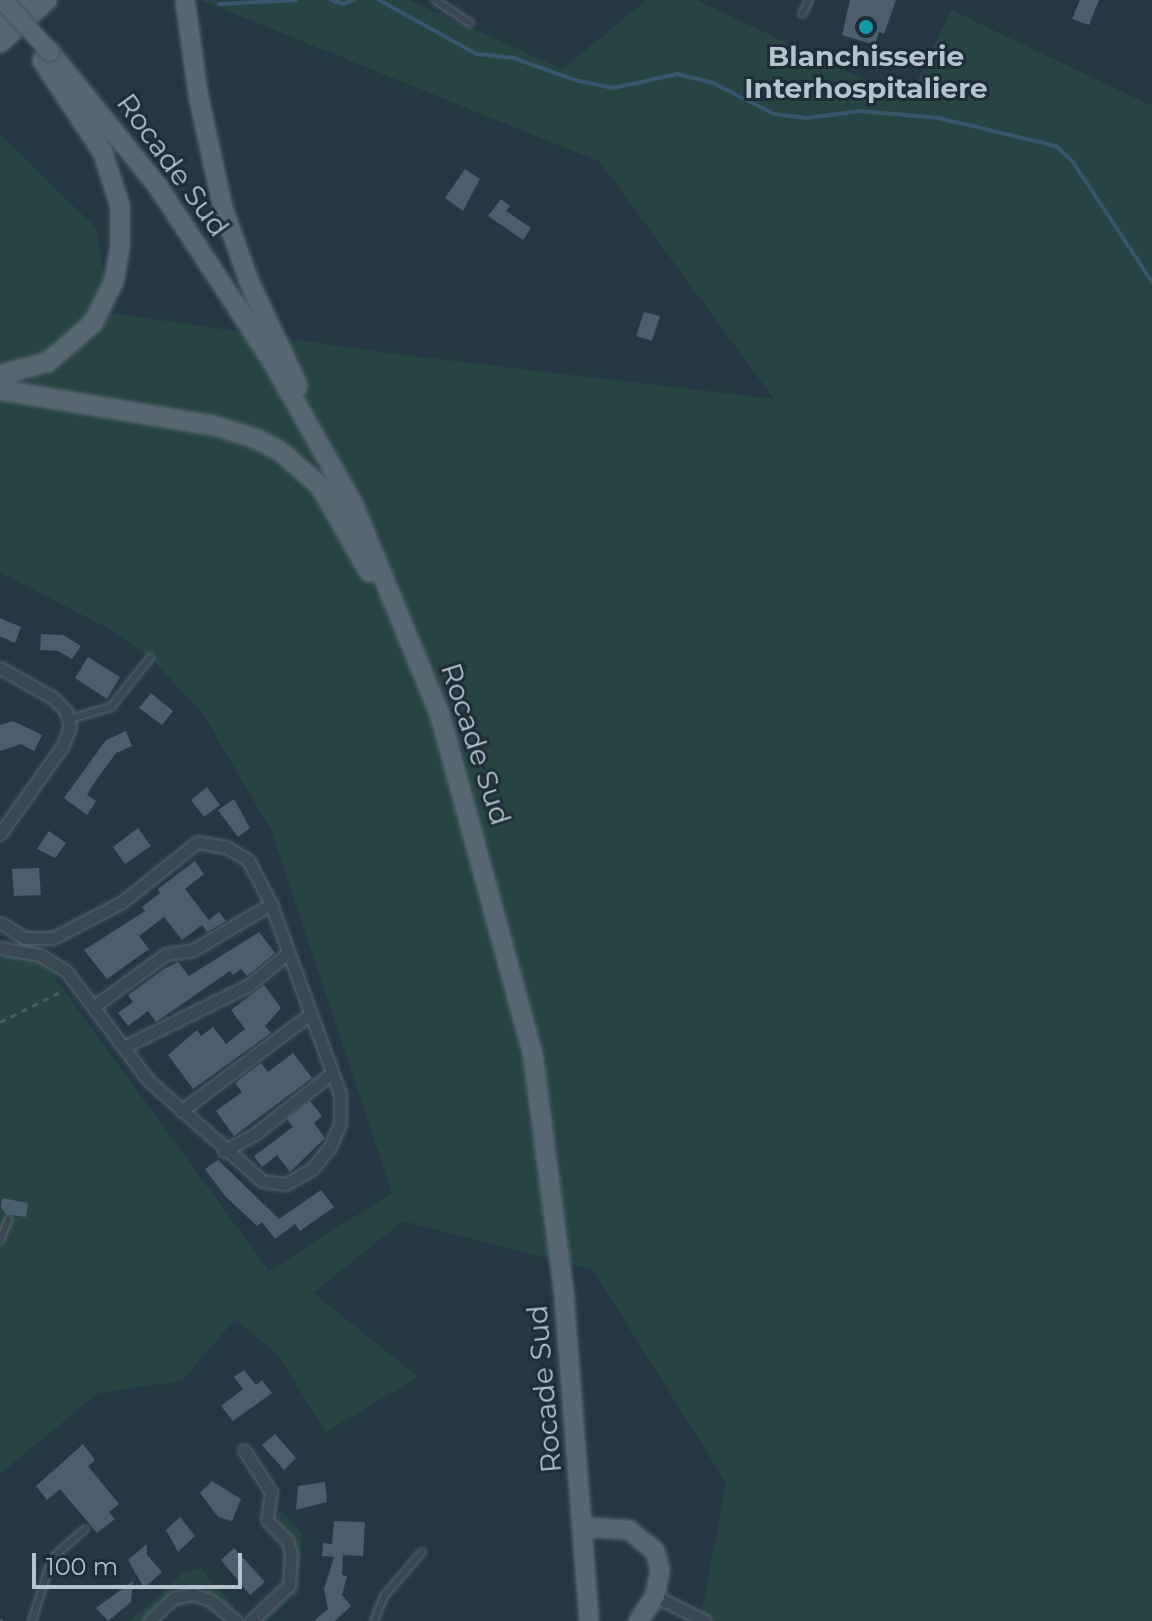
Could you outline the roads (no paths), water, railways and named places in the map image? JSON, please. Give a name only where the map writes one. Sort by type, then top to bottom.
[{"type":"main road","name":"Rocade Sud","points":[[3,0],[46,56],[157,185],[214,268],[353,504],[429,687],[468,804],[533,1055],[563,1280],[589,1621]]},
{"type":"main road","points":[[0,19],[21,0]]},
{"type":"main road","points":[[0,43],[47,0]]},
{"type":"main road","points":[[185,0],[199,99],[227,220],[249,281],[353,504]]},
{"type":"main road","points":[[0,11],[46,56],[103,153],[120,206],[120,247],[114,281],[93,323],[48,362],[0,375]]},
{"type":"main road","points":[[0,390],[236,431],[300,466],[337,509],[364,559],[468,804]]},
{"type":"main road","points":[[584,1527],[629,1530],[645,1539],[659,1560],[655,1596],[639,1621]]},
{"type":"street","points":[[0,668],[53,698],[70,719],[63,745],[0,834]]},
{"type":"street","points":[[0,948],[40,955],[77,982],[124,1047],[181,1111],[224,1151],[273,1185],[286,1184],[312,1169],[330,1147],[340,1124],[340,1094],[271,904],[248,860],[226,847],[197,842],[122,902],[53,938],[25,938],[1,922]]},
{"type":"street","points":[[96,1005],[166,954],[193,950],[271,904]]},
{"type":"street","points":[[0,941],[1,922]]},
{"type":"street","points":[[124,1047],[249,985],[288,953]]},
{"type":"street","points":[[181,1111],[309,1015]]},
{"type":"street","points":[[224,1151],[255,1134],[332,1073]]},
{"type":"street","points":[[244,1450],[271,1492],[267,1520],[291,1554],[289,1585],[251,1621]]},
{"type":"street","points":[[149,1621],[174,1598],[193,1594],[210,1600],[236,1621]]},
{"type":"street","points":[[655,1596],[705,1621]]},
{"type":"lane","points":[[435,0],[470,23]]},
{"type":"lane","points":[[802,14],[809,0]]},
{"type":"lane","points":[[70,719],[111,707],[150,658]]},
{"type":"lane","points":[[0,1240],[9,1219]]},
{"type":"lane","points":[[32,1621],[52,1558],[85,1529]]},
{"type":"lane","points":[[374,1621],[384,1596],[422,1552]]},
{"type":"waterway","points":[[219,4],[296,0]]},
{"type":"waterway","points":[[331,0],[343,4],[354,0]]},
{"type":"waterway","points":[[379,0],[477,54],[514,58],[575,80],[614,88],[677,74],[713,83],[774,114],[806,118],[861,111],[939,118],[1056,146],[1073,162],[1152,282]]},
{"type":"place","name":"Blanchisserie Interhospitaliere","points":[[866,27]]}]
